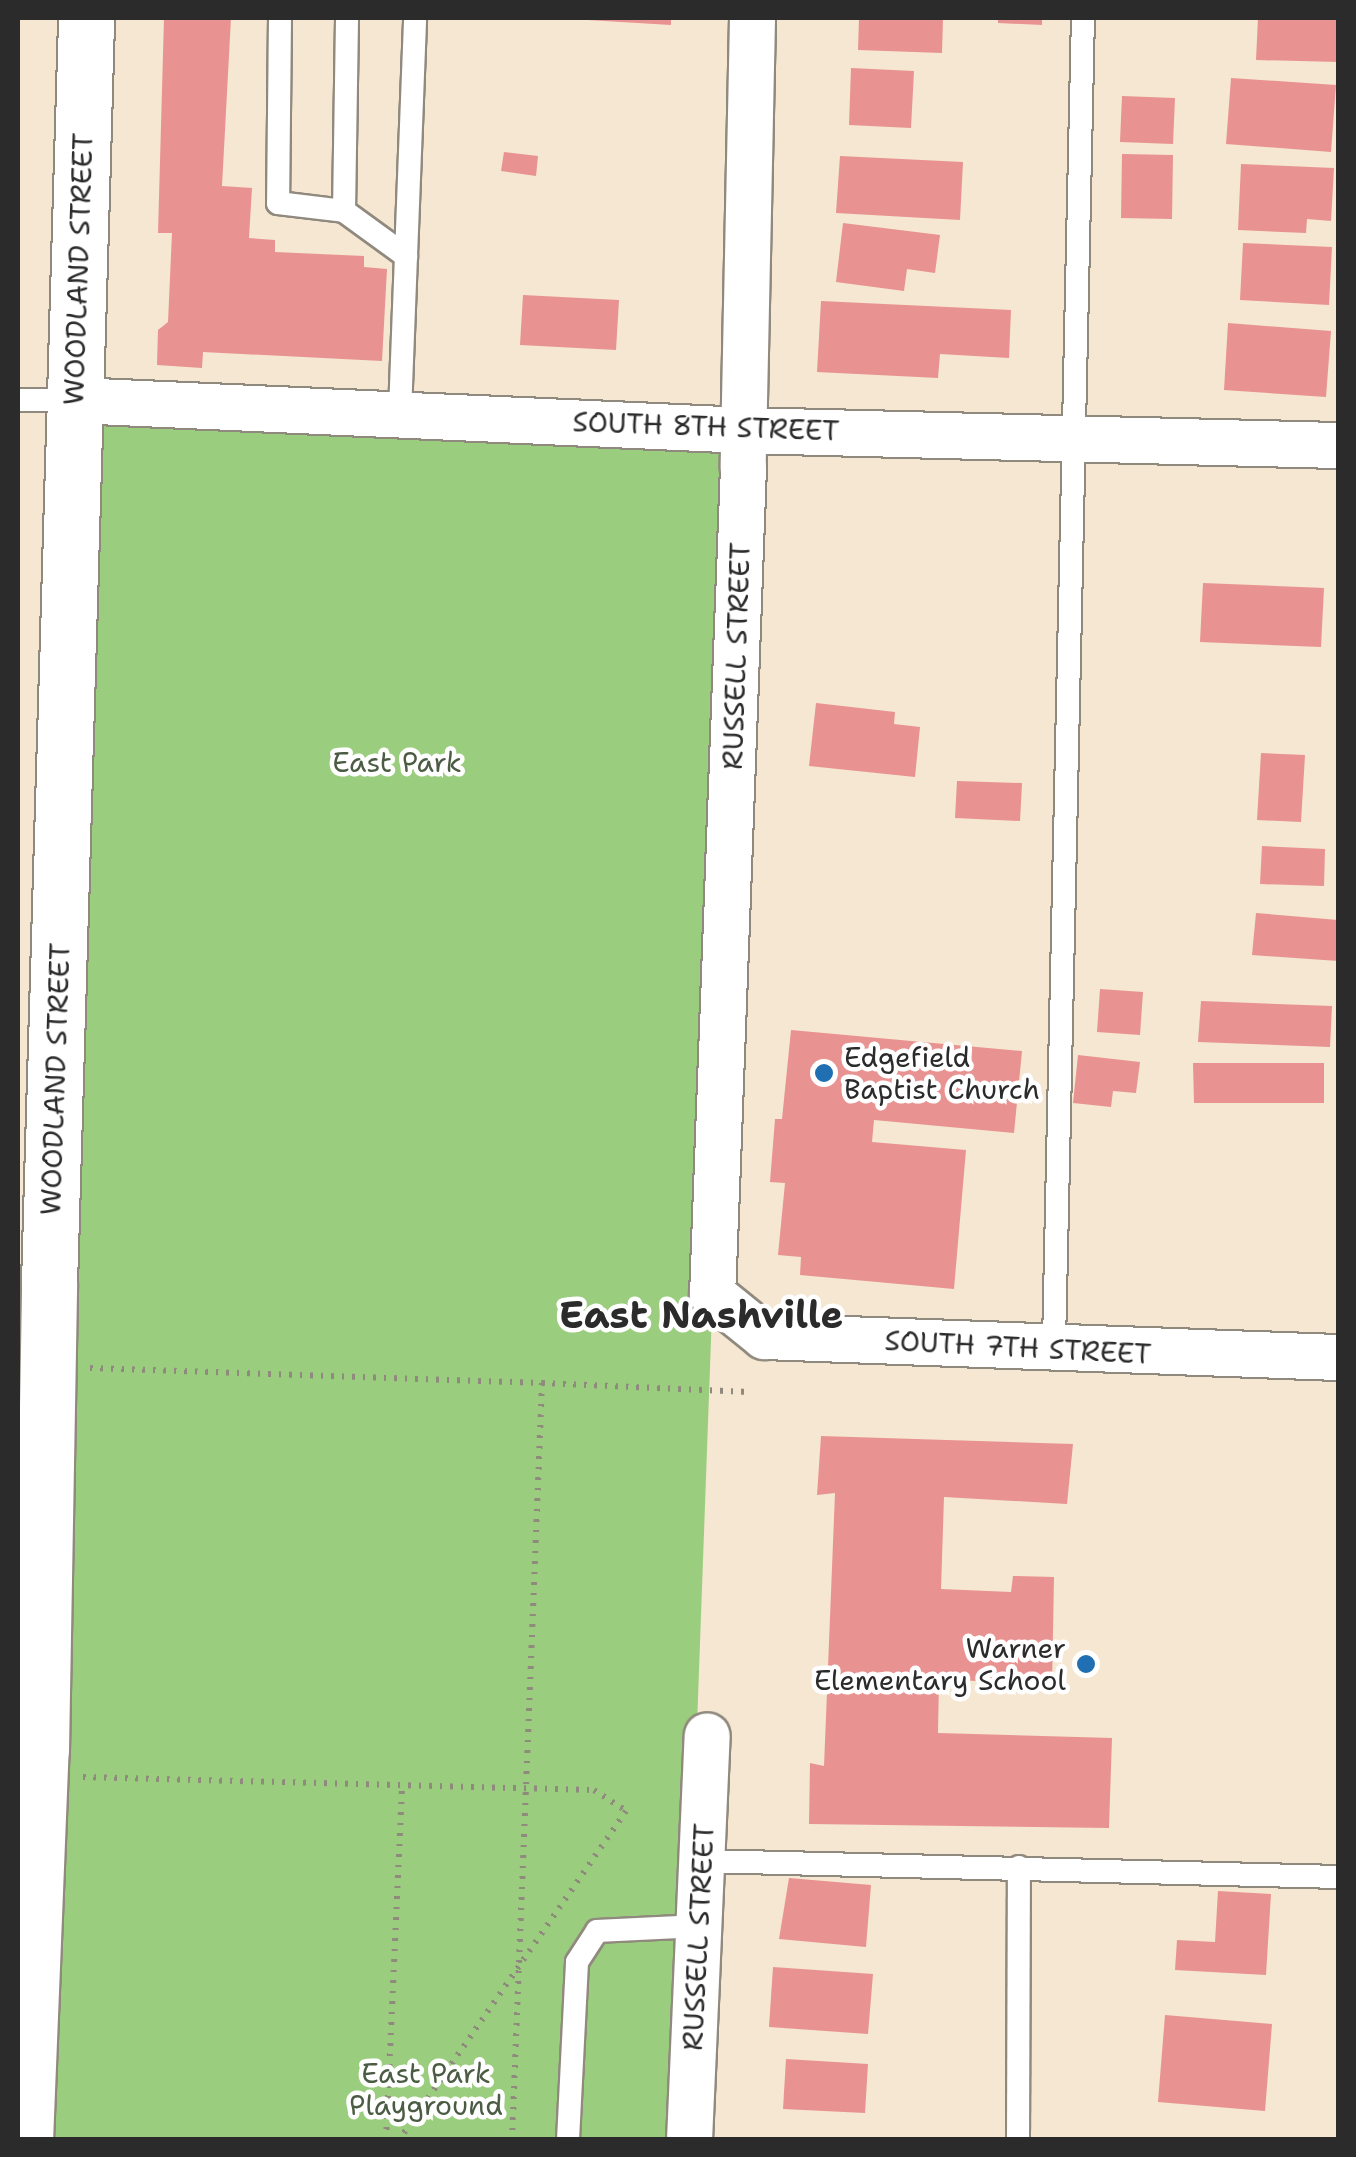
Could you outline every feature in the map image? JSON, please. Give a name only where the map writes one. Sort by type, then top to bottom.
[{"type":"street","name":"WOODLAND STREET","points":[[25,2140],[47,1759],[33,1317],[74,400],[86,18]]},
{"type":"street","name":"RUSSELL STREET","points":[[712,1294],[744,430],[752,18]]},
{"type":"street","name":"SOUTH 8TH STREET","points":[[74,400],[744,430],[1338,445]]},
{"type":"street","name":"SOUTH 7TH STREET","points":[[712,1294],[764,1336],[1054,1344],[1156,1354],[1338,1357]]},
{"type":"street","name":"RUSSELL STREET","points":[[689,2140],[707,1735]]},
{"type":"lane","points":[[280,18],[278,203],[344,212],[406,256]]},
{"type":"lane","points":[[344,212],[347,18]]},
{"type":"lane","points":[[400,412],[415,18]]},
{"type":"lane","points":[[1054,1344],[1082,18]]},
{"type":"lane","points":[[18,400],[74,400]]},
{"type":"lane","points":[[703,1861],[1338,1877]]},
{"type":"lane","points":[[1018,2140],[1020,1867]]},
{"type":"lane","points":[[568,2140],[577,1962],[596,1931],[699,1926]]},
{"type":"path","points":[[74,1368],[749,1392]]},
{"type":"path","points":[[512,2140],[542,1383]]},
{"type":"path","points":[[47,1759],[402,1784],[594,1790],[626,1811],[398,2140]]},
{"type":"path","points":[[386,2140],[402,1784]]},
{"type":"green space","name":"East Park","points":[[74,400],[744,430],[682,2139],[20,2140]]},
{"type":"building","points":[[164,18],[231,18],[222,186],[252,188],[249,238],[275,240],[275,252],[364,256],[364,267],[387,269],[382,361],[203,352],[202,368],[157,365],[158,330],[168,322],[172,233],[158,233]]},
{"type":"building","points":[[554,18],[671,18],[671,25]]},
{"type":"building","points":[[859,18],[943,18],[942,53],[858,50]]},
{"type":"building","points":[[998,18],[1042,18],[1042,25],[998,23]]},
{"type":"building","points":[[1258,18],[1338,18],[1338,62],[1256,60]]},
{"type":"building","points":[[851,68],[914,71],[911,128],[849,125]]},
{"type":"building","points":[[1231,78],[1336,85],[1331,152],[1226,144]]},
{"type":"building","points":[[1122,96],[1175,98],[1173,144],[1120,142]]},
{"type":"building","points":[[504,152],[538,156],[536,176],[501,171]]},
{"type":"building","points":[[1122,154],[1173,155],[1172,219],[1121,218]]},
{"type":"building","points":[[840,156],[963,162],[960,220],[836,213]]},
{"type":"building","points":[[1241,164],[1334,168],[1331,221],[1307,219],[1306,233],[1238,230]]},
{"type":"building","points":[[843,223],[940,235],[935,273],[907,269],[904,291],[836,282]]},
{"type":"building","points":[[1243,243],[1332,247],[1329,305],[1240,300]]},
{"type":"building","points":[[523,295],[619,300],[616,350],[520,345]]},
{"type":"building","points":[[821,301],[1011,310],[1009,358],[940,354],[938,378],[817,372]]},
{"type":"building","points":[[1228,323],[1331,331],[1326,397],[1224,390]]},
{"type":"building","points":[[1203,583],[1324,588],[1321,647],[1200,642]]},
{"type":"building","points":[[816,703],[895,712],[894,724],[920,727],[915,777],[809,766]]},
{"type":"building","points":[[1261,753],[1305,755],[1301,822],[1257,820]]},
{"type":"building","points":[[957,781],[1022,783],[1020,821],[955,818]]},
{"type":"building","points":[[1262,846],[1325,849],[1324,886],[1260,884]]},
{"type":"building","points":[[1256,913],[1338,920],[1338,961],[1252,955]]},
{"type":"building","points":[[1100,989],[1143,992],[1140,1035],[1097,1032]]},
{"type":"building","points":[[1201,1001],[1332,1006],[1330,1047],[1198,1042]]},
{"type":"building","points":[[791,1030],[1022,1051],[1014,1133],[874,1120],[872,1142],[966,1150],[954,1289],[800,1275],[801,1257],[778,1255],[785,1183],[770,1182],[775,1119],[782,1119]]},
{"type":"building","points":[[1078,1055],[1140,1062],[1136,1093],[1113,1091],[1111,1107],[1073,1103]]},
{"type":"building","points":[[1193,1063],[1324,1063],[1324,1103],[1194,1103]]},
{"type":"building","points":[[821,1436],[1073,1444],[1067,1504],[944,1497],[941,1589],[1011,1592],[1013,1576],[1054,1577],[1052,1685],[939,1679],[938,1733],[1112,1738],[1109,1828],[809,1824],[810,1763],[824,1766],[835,1493],[817,1495]]},
{"type":"building","points":[[789,1878],[871,1885],[866,1947],[779,1939]]},
{"type":"building","points":[[1218,1891],[1271,1894],[1266,1975],[1175,1970],[1177,1940],[1215,1942]]},
{"type":"building","points":[[773,1967],[873,1974],[868,2034],[769,2027]]},
{"type":"building","points":[[1165,2015],[1272,2024],[1265,2111],[1158,2102]]},
{"type":"building","points":[[786,2059],[868,2064],[865,2113],[783,2109]]},
{"type":"place","name":"Edgefield Baptist Church","points":[[824,1073]]},
{"type":"place","name":"Warner Elementary School","points":[[1086,1664]]},
{"type":"district","name":"East Nashville","points":[[701,1315]]},
{"type":"park label","name":"East Park Playground","points":[[426,2089]]}]
